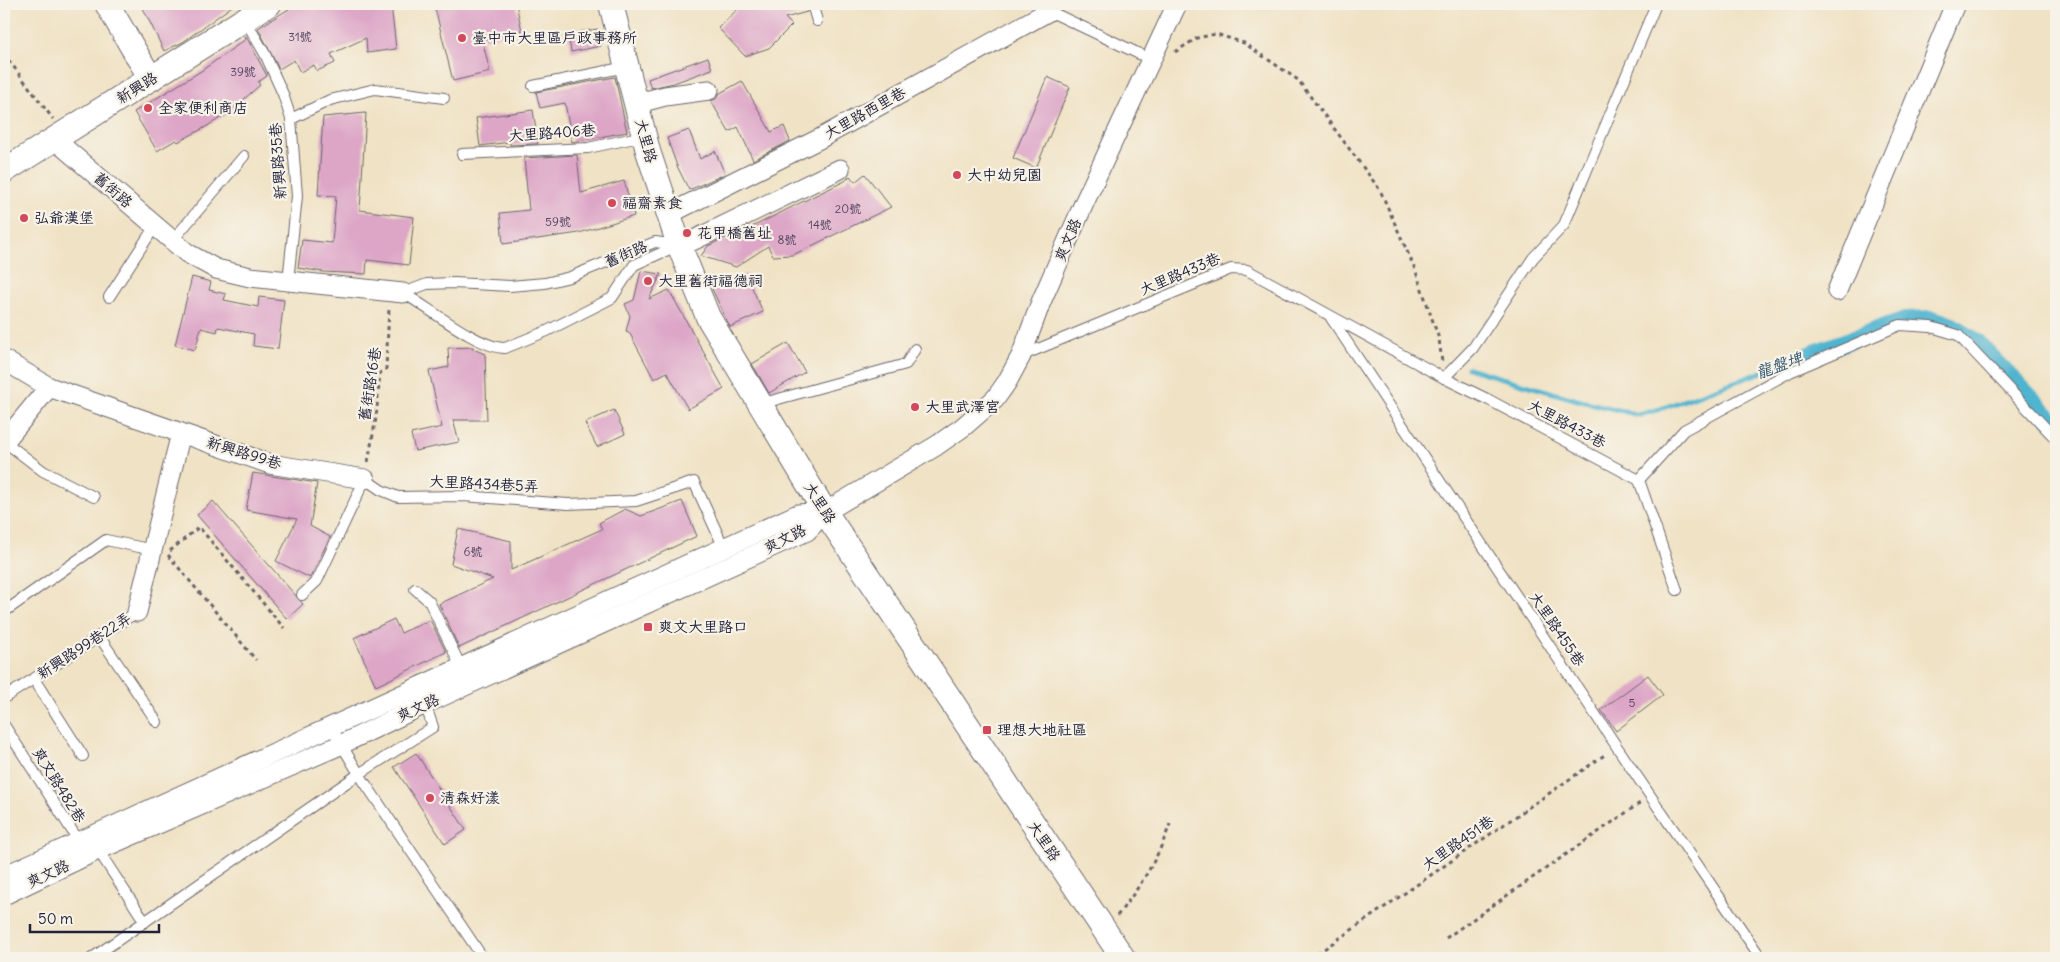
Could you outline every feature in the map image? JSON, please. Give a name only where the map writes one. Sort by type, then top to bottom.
[{"type":"street","points":[[107,4],[151,79]]},
{"type":"street","name":"新興路","points":[[4,171],[269,4]]},
{"type":"street","name":"大里路","points":[[611,4],[644,136],[679,245],[708,318],[826,512],[1123,958]]},
{"type":"street","name":"爽文路","points":[[4,895],[98,850],[340,745],[807,531],[826,512],[936,446],[963,427],[994,399],[1007,382],[1021,356],[1041,302],[1085,201],[1177,4]]},
{"type":"street","points":[[1838,291],[1955,4]]},
{"type":"street","name":"大里路西里巷","points":[[669,214],[822,138],[1053,7]]},
{"type":"street","points":[[634,95],[646,101],[665,96],[708,90]]},
{"type":"street","name":"舊街路","points":[[59,136],[155,226],[201,262],[216,269],[250,277],[397,293]]},
{"type":"street","points":[[679,245],[690,242],[840,170]]},
{"type":"street","name":"新興路99巷","points":[[4,360],[49,387],[270,464],[365,479]]},
{"type":"street","points":[[4,441],[49,387]]},
{"type":"street","name":"新興路99巷22弄","points":[[137,612],[160,552],[181,433]]},
{"type":"street","name":"爽文路","points":[[4,876],[798,514],[826,512]]},
{"type":"lane","points":[[812,4],[817,22]]},
{"type":"lane","points":[[1444,378],[1473,348],[1533,258],[1564,224],[1656,4]]},
{"type":"lane","points":[[1053,7],[1152,60]]},
{"type":"lane","name":"新興路35巷","points":[[244,18],[265,54],[280,86],[291,120],[297,196],[288,281]]},
{"type":"lane","points":[[533,86],[626,68]]},
{"type":"lane","points":[[291,120],[330,100],[375,89],[444,98]]},
{"type":"lane","name":"大里路406巷","points":[[462,154],[588,148],[644,136]]},
{"type":"lane","points":[[173,240],[244,156]]},
{"type":"lane","points":[[109,297],[155,226]]},
{"type":"lane","name":"舊街路","points":[[397,293],[427,284],[454,283],[510,286],[537,284],[570,277],[655,242],[679,245]]},
{"type":"lane","name":"舊街路","points":[[397,293],[484,343],[505,348],[546,331],[612,298],[634,265],[679,245]]},
{"type":"lane","name":"大里路433巷","points":[[1021,356],[1230,268],[1247,270],[1444,378],[1639,480]]},
{"type":"lane","name":"大里路455巷","points":[[1330,315],[1617,747],[1761,958]]},
{"type":"lane","points":[[1677,590],[1639,480],[1684,430],[1790,372],[1900,325],[1931,327],[1958,335],[2056,439]]},
{"type":"lane","points":[[760,405],[906,364],[916,349]]},
{"type":"lane","points":[[4,441],[43,472],[94,497]]},
{"type":"lane","points":[[302,595],[317,582],[365,479]]},
{"type":"lane","name":"大里路434巷5弄","points":[[365,479],[381,490],[398,496],[463,496],[568,504],[636,501],[694,482],[724,548]]},
{"type":"lane","points":[[4,612],[106,540],[160,552]]},
{"type":"lane","points":[[415,589],[429,601],[461,668]]},
{"type":"lane","name":"新興路99巷22弄","points":[[4,698],[137,612]]},
{"type":"lane","points":[[99,636],[157,722]]},
{"type":"lane","points":[[34,679],[83,756]]},
{"type":"lane","points":[[92,958],[359,774],[433,727],[426,704]]},
{"type":"lane","name":"爽文路482巷","points":[[4,725],[78,842],[98,850]]},
{"type":"lane","points":[[331,727],[359,774],[483,958]]},
{"type":"lane","points":[[98,850],[145,922]]},
{"type":"path","points":[[1152,60],[1166,59],[1182,46],[1197,38],[1216,34],[1244,44],[1298,80],[1380,190],[1415,270],[1439,340],[1444,378]]},
{"type":"path","points":[[4,54],[59,136]]},
{"type":"path","name":"舊街路16巷","points":[[365,479],[376,418],[380,373],[386,369],[397,293]]},
{"type":"path","points":[[256,660],[160,552],[199,528],[284,628]]},
{"type":"path","name":"大里路451巷","points":[[1311,958],[1617,747]]},
{"type":"path","points":[[1446,938],[1651,795]]},
{"type":"path","points":[[1104,932],[1137,891],[1160,851],[1170,824]]},
{"type":"building","points":[[141,4],[235,4],[183,42],[164,51]]},
{"type":"building","points":[[297,4],[391,4],[396,49],[367,53],[366,38],[331,54],[335,63],[317,71],[314,65],[300,72],[294,60],[279,69],[258,28]]},
{"type":"building","name":"臺中市大里區戶政事務所","points":[[434,4],[516,4],[522,31],[482,39],[490,72],[453,81]]},
{"type":"building","points":[[743,4],[805,4],[807,12],[785,18],[792,25],[769,48],[745,56],[718,28]]},
{"type":"building","points":[[598,29],[601,46],[571,52],[568,34]]},
{"type":"building","points":[[246,36],[267,76],[258,82],[260,85],[227,114],[178,142],[176,140],[157,151],[134,112],[201,71],[246,39]]},
{"type":"building","points":[[708,57],[712,69],[674,83],[651,88],[648,79]]},
{"type":"building","points":[[615,77],[627,132],[572,142],[565,103],[540,108],[536,92]]},
{"type":"building","points":[[1047,77],[1070,87],[1036,168],[1013,158]]},
{"type":"building","points":[[742,81],[771,132],[784,126],[790,141],[753,160],[738,127],[729,132],[711,101],[716,99],[720,93]]},
{"type":"building","points":[[533,110],[538,144],[510,145],[510,142],[480,146],[476,118]]},
{"type":"building","points":[[366,113],[360,210],[414,217],[409,265],[367,260],[366,274],[323,272],[298,268],[302,240],[332,243],[336,196],[318,195],[323,117]]},
{"type":"building","points":[[689,130],[700,159],[715,151],[725,174],[689,190],[677,166],[667,138]]},
{"type":"building","points":[[577,155],[581,193],[624,181],[634,216],[579,233],[503,244],[500,213],[529,210],[524,158]]},
{"type":"building","points":[[865,174],[891,207],[793,255],[773,256],[768,246],[736,267],[701,256],[708,246],[749,226],[750,228],[845,181],[850,176],[855,182]]},
{"type":"building","points":[[641,271],[661,274],[649,299],[669,290],[724,389],[688,409],[667,372],[654,379],[629,332],[626,331],[630,316],[625,304],[634,300]]},
{"type":"building","points":[[746,274],[763,312],[730,327],[712,289]]},
{"type":"building","points":[[192,277],[211,282],[209,290],[226,294],[224,300],[258,307],[259,297],[284,300],[278,349],[253,346],[254,334],[218,327],[217,332],[201,328],[195,350],[175,345]]},
{"type":"building","points":[[788,343],[805,372],[769,393],[752,364]]},
{"type":"building","points":[[473,347],[473,349],[485,354],[487,420],[453,420],[459,442],[415,451],[411,434],[442,427],[429,371],[449,367],[448,348]]},
{"type":"building","points":[[614,410],[625,434],[597,447],[585,423]]},
{"type":"building","points":[[253,473],[317,483],[310,526],[330,537],[310,578],[276,561],[297,519],[246,510]]},
{"type":"building","points":[[213,501],[303,604],[287,619],[197,515]]},
{"type":"building","points":[[682,501],[697,536],[459,648],[439,604],[493,579],[451,564],[458,529],[511,541],[511,570],[602,529],[599,523],[625,509],[641,516]]},
{"type":"building","points":[[394,619],[401,633],[430,620],[446,652],[376,686],[354,638]]},
{"type":"building","points":[[1648,675],[1663,695],[1616,731],[1601,710]]},
{"type":"building","name":"清森好漾","points":[[416,753],[466,830],[445,844],[394,767]]},
{"type":"waterway","name":"龍盤埤","points":[[1806,356],[1905,320],[1931,319],[1949,324],[1977,342],[2056,424]]},
{"type":"waterway","name":"龍盤埤","points":[[1468,368],[1581,401],[1639,415],[1806,356]]},
{"type":"place","name":"臺中市大里區戶政事務所","points":[[462,38]]},
{"type":"place","name":"全家便利商店","points":[[148,108]]},
{"type":"place","name":"大中幼兒園","points":[[957,175]]},
{"type":"place","name":"福齋素食","points":[[612,203]]},
{"type":"place","name":"弘爺漢堡","points":[[24,218]]},
{"type":"place","name":"花甲橋舊址","points":[[687,233]]},
{"type":"place","name":"大里舊街福德祠","points":[[648,281]]},
{"type":"place","name":"大里武澤宮","points":[[915,407]]},
{"type":"place","name":"爽文大里路口","points":[[648,627]]},
{"type":"place","name":"理想大地社區","points":[[987,730]]},
{"type":"place","name":"清森好漾","points":[[430,798]]}]
